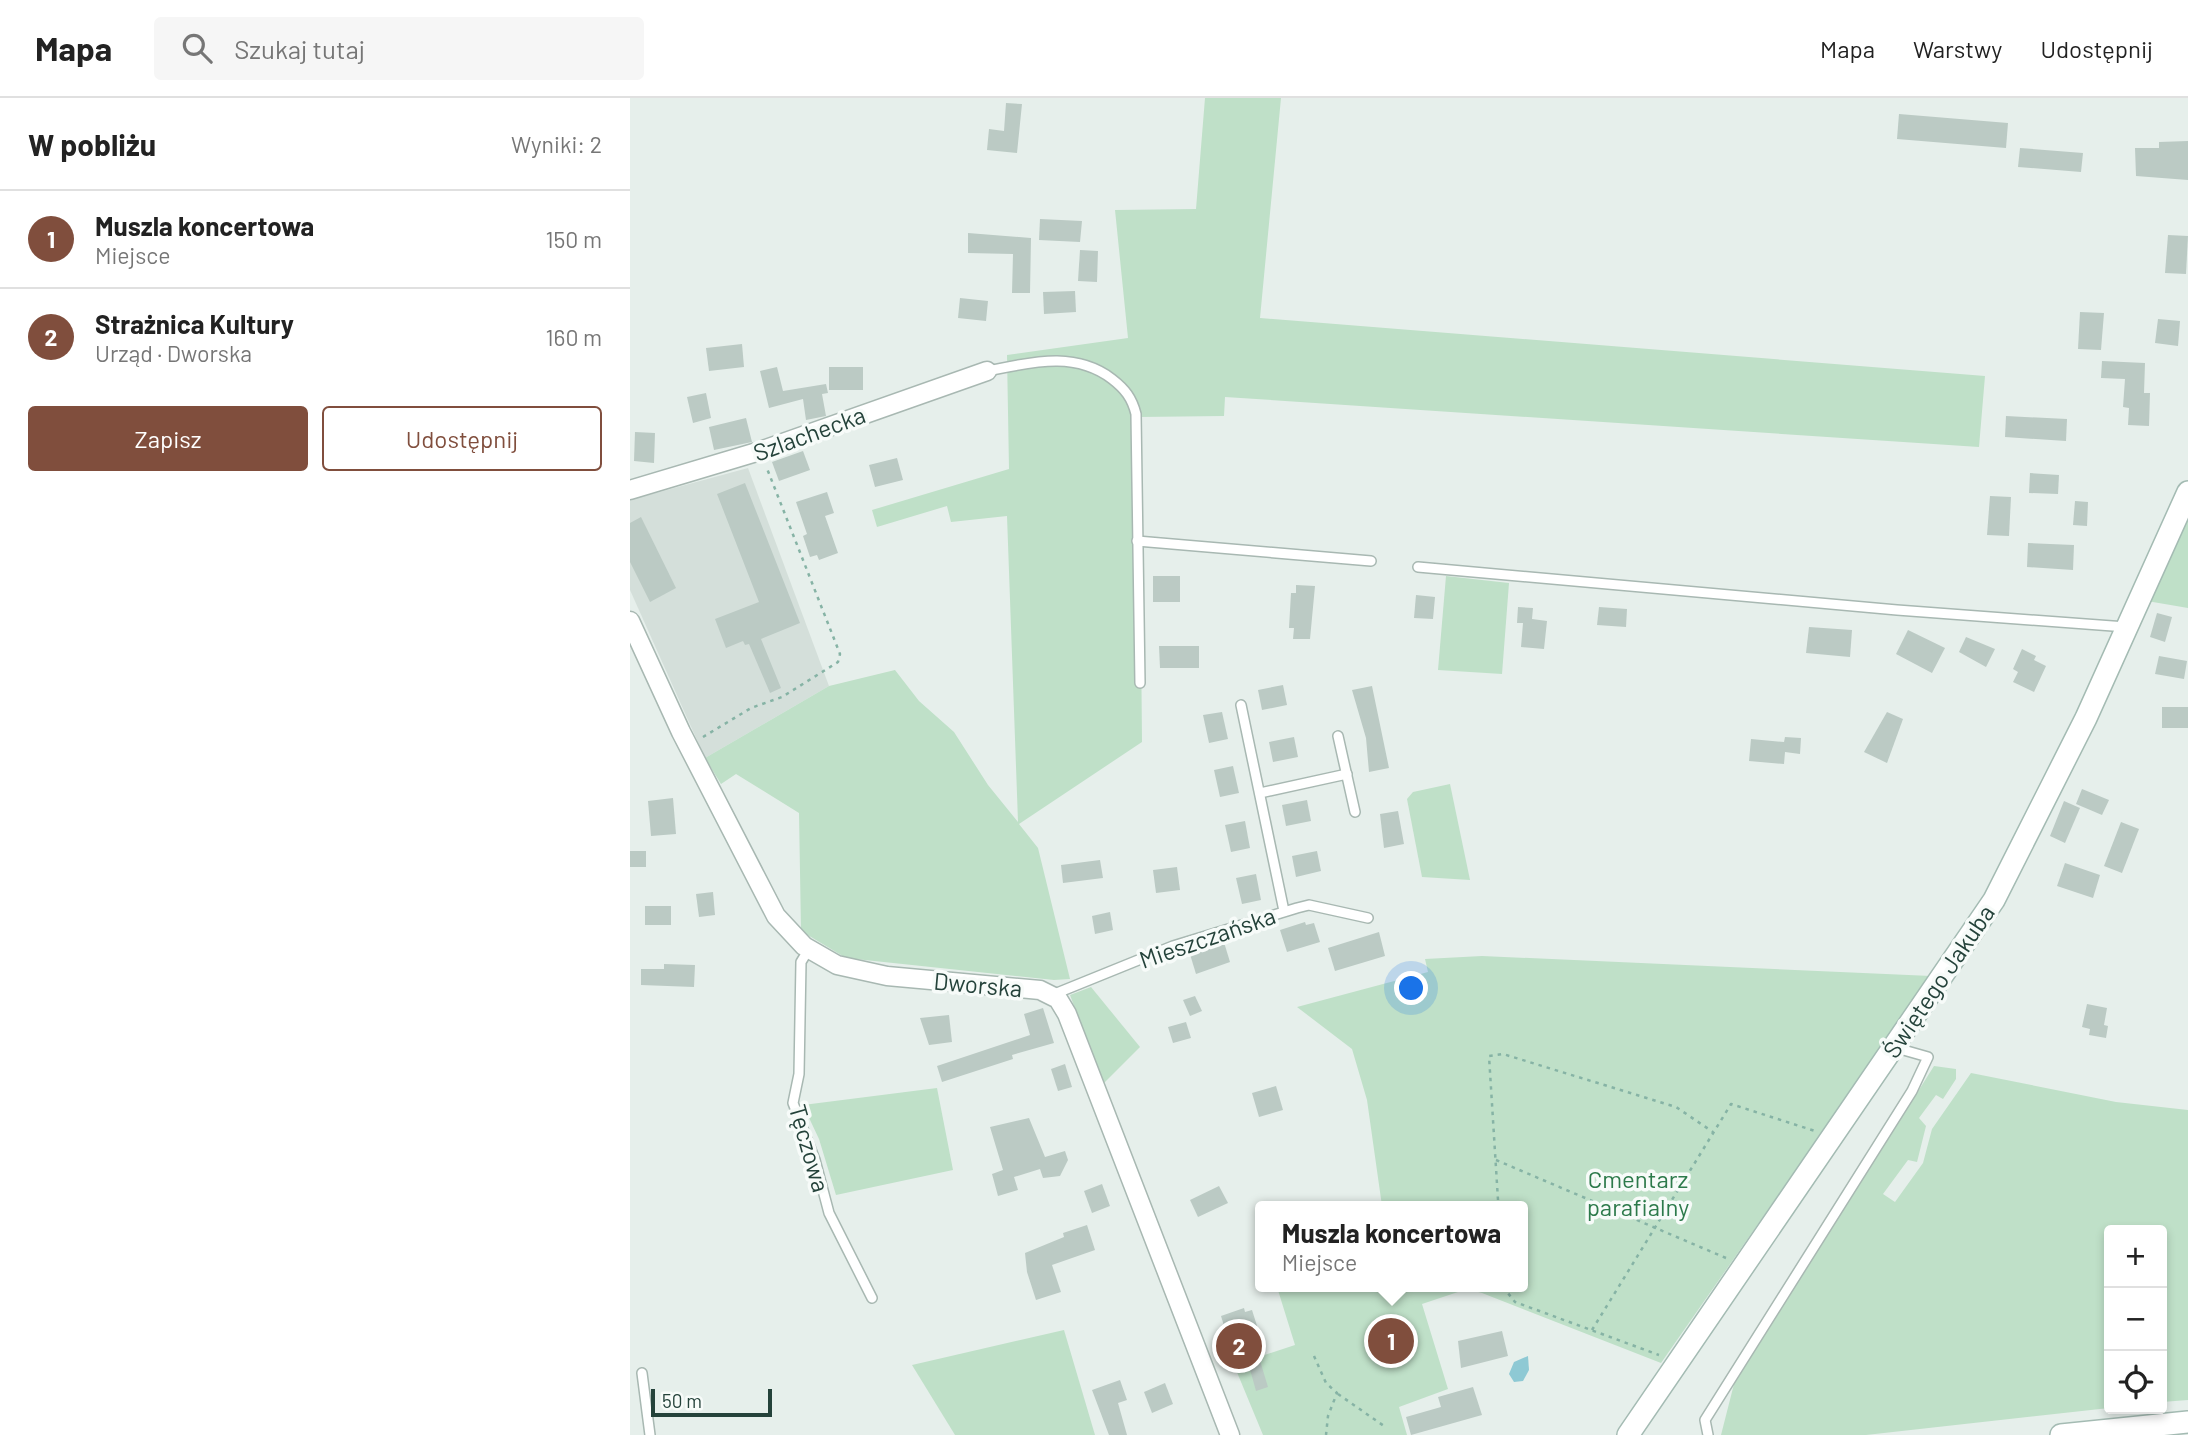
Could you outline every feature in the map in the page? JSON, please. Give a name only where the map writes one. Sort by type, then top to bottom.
[{"type":"street","name":"Szlachecka","points":[[630,490],[761,452],[987,371]]},
{"type":"street","name":"Świętego Jakuba","points":[[1628,1435],[1994,901],[2086,718],[2188,492]]},
{"type":"street","name":"Dworska","points":[[630,621],[688,746],[776,916],[809,949],[836,965],[887,976],[1040,990],[1058,999],[1067,1014],[1230,1435]]},
{"type":"street","points":[[2061,1435],[2188,1422]]},
{"type":"lane","points":[[987,371],[1042,360],[1067,360],[1102,371],[1133,400],[1136,414],[1140,683]]},
{"type":"lane","points":[[1137,541],[1371,561]]},
{"type":"lane","points":[[1418,567],[1897,610],[2127,627]]},
{"type":"lane","points":[[1241,705],[1284,911]]},
{"type":"lane","points":[[1338,736],[1355,812]]},
{"type":"lane","points":[[1260,793],[1347,774]]},
{"type":"lane","name":"Mieszczańska","points":[[1051,995],[1173,946],[1284,911],[1309,905],[1368,918]]},
{"type":"lane","name":"Tęczowa","points":[[809,949],[801,962],[799,1074],[793,1103],[815,1160],[829,1213],[872,1298]]},
{"type":"lane","points":[[1708,1435],[1705,1420],[1912,1091],[1928,1057],[1893,1048]]},
{"type":"lane","points":[[642,1373],[650,1435]]},
{"type":"path","points":[[688,746],[751,708],[782,697],[838,662],[840,654],[761,452]]},
{"type":"path","points":[[1497,1201],[1489,1056],[1503,1054],[1676,1107],[1713,1132]]},
{"type":"path","points":[[1592,1330],[1731,1104],[1818,1132]]},
{"type":"path","points":[[1496,1160],[1732,1261]]},
{"type":"path","points":[[1507,1292],[1516,1302],[1665,1357]]},
{"type":"path","points":[[1314,1356],[1326,1383],[1384,1426]]},
{"type":"path","points":[[1326,1435],[1328,1416],[1337,1393]]},
{"type":"shaded area","points":[[748,468],[829,686],[705,758],[630,590],[630,500]]},
{"type":"green space","points":[[1205,98],[1281,98],[1260,318],[1985,376],[1979,447],[1225,397],[1224,416],[1139,417],[1142,742],[1019,824],[1038,848],[1070,979],[1054,980],[846,958],[801,931],[799,813],[736,774],[721,784],[705,758],[829,686],[895,670],[919,701],[954,732],[988,785],[1018,822],[1007,516],[951,522],[947,506],[877,527],[872,510],[1009,469],[1007,355],[1128,338],[1115,210],[1196,209]]},
{"type":"green space","points":[[2188,513],[2188,608],[2147,601]]},
{"type":"green space","points":[[1446,576],[1509,583],[1502,674],[1438,670]]},
{"type":"green space","points":[[1450,784],[1470,880],[1422,877],[1407,799],[1413,792]]},
{"type":"green space","name":"Cmentarz parafialny","points":[[1482,956],[1931,976],[1661,1363],[1478,1292],[1528,1292],[1528,1201],[1381,1201],[1367,1100],[1352,1049],[1297,1007],[1428,972],[1425,959]]},
{"type":"green space","points":[[1091,987],[1140,1047],[1103,1084],[1070,995]]},
{"type":"green space","points":[[1934,1066],[1956,1069],[1956,1079],[1943,1099],[1936,1095],[1919,1118],[1926,1126],[1917,1162],[1908,1160],[1883,1194],[1895,1202],[1923,1163],[1932,1129],[1971,1073],[2116,1102],[2188,1110],[2188,1400],[2167,1402],[2167,1225],[2104,1225],[2104,1409],[1866,1435],[1721,1435],[1734,1384]]},
{"type":"green space","points":[[937,1088],[953,1170],[836,1195],[819,1139],[803,1105]]},
{"type":"green space","points":[[1279,1292],[1458,1292],[1422,1304],[1448,1389],[1399,1407],[1407,1435],[1263,1435],[1234,1365],[1295,1345]]},
{"type":"green space","points":[[1064,1330],[1095,1435],[955,1435],[912,1365]]},
{"type":"water","points":[[1528,1356],[1529,1370],[1523,1381],[1514,1382],[1509,1374],[1514,1362]]},
{"type":"building","points":[[1006,103],[1022,104],[1017,153],[987,150],[989,129],[1004,131]]},
{"type":"building","points":[[1899,114],[2008,123],[2006,148],[1897,139]]},
{"type":"building","points":[[2188,141],[2188,180],[2136,176],[2135,148],[2159,148],[2159,142]]},
{"type":"building","points":[[2020,148],[2083,153],[2081,172],[2018,167]]},
{"type":"building","points":[[1040,219],[1082,221],[1080,242],[1039,240]]},
{"type":"building","points":[[968,233],[1031,238],[1030,293],[1012,293],[1013,254],[968,253]]},
{"type":"building","points":[[2168,235],[2188,236],[2186,274],[2165,273]]},
{"type":"building","points":[[1080,250],[1098,251],[1097,282],[1078,281]]},
{"type":"building","points":[[1075,291],[1076,312],[1044,314],[1043,292]]},
{"type":"building","points":[[960,298],[988,301],[986,321],[958,318]]},
{"type":"building","points":[[2080,312],[2104,313],[2101,350],[2078,349]]},
{"type":"building","points":[[2158,319],[2180,321],[2178,346],[2155,343]]},
{"type":"building","points":[[742,344],[744,367],[709,371],[706,348]]},
{"type":"building","points":[[2102,361],[2145,363],[2144,393],[2150,393],[2149,426],[2128,425],[2129,408],[2123,407],[2125,379],[2101,378]]},
{"type":"building","points":[[777,367],[783,391],[826,384],[828,393],[822,394],[826,416],[806,420],[803,399],[769,408],[760,371]]},
{"type":"building","points":[[829,367],[863,367],[863,390],[829,390]]},
{"type":"building","points":[[706,393],[711,418],[693,423],[687,397]]},
{"type":"building","points":[[2006,416],[2067,419],[2066,441],[2005,437]]},
{"type":"building","points":[[746,418],[752,442],[714,450],[709,427]]},
{"type":"building","points":[[635,432],[655,433],[654,463],[634,461]]},
{"type":"building","points":[[803,451],[810,470],[779,481],[772,462]]},
{"type":"building","points":[[897,458],[903,480],[875,487],[869,465]]},
{"type":"building","points":[[2030,473],[2059,475],[2058,494],[2029,493]]},
{"type":"building","points":[[745,483],[800,623],[761,639],[781,688],[770,693],[749,644],[745,645],[743,641],[726,648],[715,619],[759,602],[717,494]]},
{"type":"building","points":[[827,492],[834,513],[825,516],[838,553],[819,560],[817,555],[810,557],[803,536],[807,534],[796,502]]},
{"type":"building","points":[[1990,496],[2011,497],[2009,536],[1987,535]]},
{"type":"building","points":[[2075,501],[2088,502],[2087,526],[2073,525]]},
{"type":"building","points":[[641,517],[676,588],[650,602],[630,562],[630,523]]},
{"type":"building","points":[[2028,543],[2074,545],[2073,570],[2027,567]]},
{"type":"building","points":[[1153,576],[1180,576],[1180,602],[1153,602]]},
{"type":"building","points":[[1296,585],[1315,586],[1310,639],[1293,639],[1294,628],[1289,628],[1291,593],[1296,593]]},
{"type":"building","points":[[1416,595],[1435,597],[1433,619],[1414,618]]},
{"type":"building","points":[[1518,607],[1533,608],[1532,619],[1547,621],[1544,649],[1521,647],[1523,623],[1517,623]]},
{"type":"building","points":[[1599,607],[1627,609],[1626,627],[1597,625]]},
{"type":"building","points":[[2157,613],[2172,617],[2165,642],[2150,637]]},
{"type":"building","points":[[1809,627],[1852,630],[1850,657],[1806,653]]},
{"type":"building","points":[[1908,630],[1945,648],[1932,673],[1896,654]]},
{"type":"building","points":[[1966,637],[1995,649],[1986,667],[1959,652]]},
{"type":"building","points":[[1159,646],[1199,646],[1199,668],[1160,668]]},
{"type":"building","points":[[2022,649],[2036,656],[2034,660],[2046,666],[2034,692],[2013,682],[2018,672],[2013,669]]},
{"type":"building","points":[[2159,656],[2187,661],[2184,679],[2155,674]]},
{"type":"building","points":[[1283,685],[1287,705],[1262,710],[1258,690]]},
{"type":"building","points":[[1372,686],[1389,768],[1369,772],[1366,738],[1352,690]]},
{"type":"building","points":[[2162,707],[2188,707],[2188,728],[2162,728]]},
{"type":"building","points":[[1222,712],[1228,739],[1209,743],[1203,715]]},
{"type":"building","points":[[1887,712],[1903,719],[1887,763],[1864,752]]},
{"type":"building","points":[[1294,737],[1298,757],[1273,762],[1269,742]]},
{"type":"building","points":[[1785,737],[1801,738],[1800,754],[1785,752],[1784,764],[1749,761],[1751,739],[1784,742]]},
{"type":"building","points":[[1233,766],[1239,793],[1220,797],[1214,770]]},
{"type":"building","points":[[2082,789],[2109,800],[2102,815],[2076,804]]},
{"type":"building","points":[[673,798],[676,834],[651,836],[648,801]]},
{"type":"building","points":[[1307,800],[1311,821],[1286,826],[1282,805]]},
{"type":"building","points":[[2064,801],[2080,808],[2065,843],[2050,836]]},
{"type":"building","points":[[1398,811],[1404,844],[1384,848],[1380,814]]},
{"type":"building","points":[[1245,821],[1250,848],[1231,852],[1225,825]]},
{"type":"building","points":[[2121,822],[2139,829],[2122,873],[2104,866]]},
{"type":"building","points":[[630,851],[646,851],[646,867],[630,867]]},
{"type":"building","points":[[1317,851],[1321,871],[1296,877],[1292,856]]},
{"type":"building","points":[[1100,860],[1103,878],[1063,883],[1061,865]]},
{"type":"building","points":[[2065,863],[2100,875],[2093,898],[2057,886]]},
{"type":"building","points":[[1177,867],[1180,890],[1156,893],[1153,870]]},
{"type":"building","points":[[1256,874],[1261,900],[1242,904],[1236,878]]},
{"type":"building","points":[[713,892],[715,915],[699,917],[696,894]]},
{"type":"building","points":[[645,906],[671,906],[671,925],[645,925]]},
{"type":"building","points":[[1110,912],[1113,930],[1095,934],[1092,916]]},
{"type":"building","points":[[1305,922],[1306,925],[1314,923],[1320,942],[1287,952],[1280,930]]},
{"type":"building","points":[[1379,932],[1385,956],[1335,971],[1328,948]]},
{"type":"building","points":[[1223,939],[1230,962],[1196,974],[1189,951]]},
{"type":"building","points":[[664,964],[695,965],[694,987],[641,985],[641,969],[664,969]]},
{"type":"building","points":[[1195,996],[1202,1011],[1190,1016],[1183,1000]]},
{"type":"building","points":[[2087,1004],[2107,1008],[2104,1025],[2108,1026],[2106,1038],[2089,1035],[2090,1029],[2082,1027]]},
{"type":"building","points":[[1043,1008],[1054,1043],[1012,1055],[1013,1059],[942,1082],[937,1066],[1030,1035],[1024,1014]]},
{"type":"building","points":[[949,1015],[952,1042],[929,1045],[920,1018]]},
{"type":"building","points":[[1186,1022],[1191,1038],[1173,1043],[1168,1027]]},
{"type":"building","points":[[1065,1064],[1072,1087],[1058,1091],[1051,1069]]},
{"type":"building","points":[[1276,1086],[1283,1110],[1259,1117],[1252,1093]]},
{"type":"building","points":[[1029,1118],[1045,1157],[1065,1151],[1068,1160],[1060,1176],[1043,1178],[1040,1169],[1014,1177],[1018,1190],[998,1196],[992,1174],[1003,1170],[990,1127]]},
{"type":"building","points":[[1102,1184],[1110,1206],[1092,1213],[1084,1191]]},
{"type":"building","points":[[1219,1186],[1228,1203],[1198,1217],[1190,1200]]},
{"type":"building","points":[[1087,1225],[1095,1250],[1052,1265],[1061,1292],[1036,1300],[1027,1272],[1025,1253],[1064,1237],[1063,1233]]},
{"type":"building","points":[[1244,1308],[1245,1312],[1252,1310],[1258,1329],[1251,1331],[1268,1387],[1256,1391],[1246,1355],[1234,1358],[1221,1316]]},
{"type":"building","points":[[1394,1327],[1406,1337],[1392,1357],[1379,1346]]},
{"type":"building","points":[[1502,1331],[1508,1356],[1461,1368],[1458,1341]]},
{"type":"building","points":[[1120,1380],[1127,1400],[1118,1403],[1127,1435],[1109,1435],[1092,1390]]},
{"type":"building","points":[[1165,1383],[1173,1404],[1152,1413],[1144,1392]]},
{"type":"building","points":[[1473,1387],[1482,1415],[1411,1435],[1406,1417],[1441,1407],[1438,1397]]},
{"type":"place","name":"Muszla koncertowa","points":[[1391,1341]]},
{"type":"place","name":"Strażnica Kultury","points":[[1239,1346]]}]
